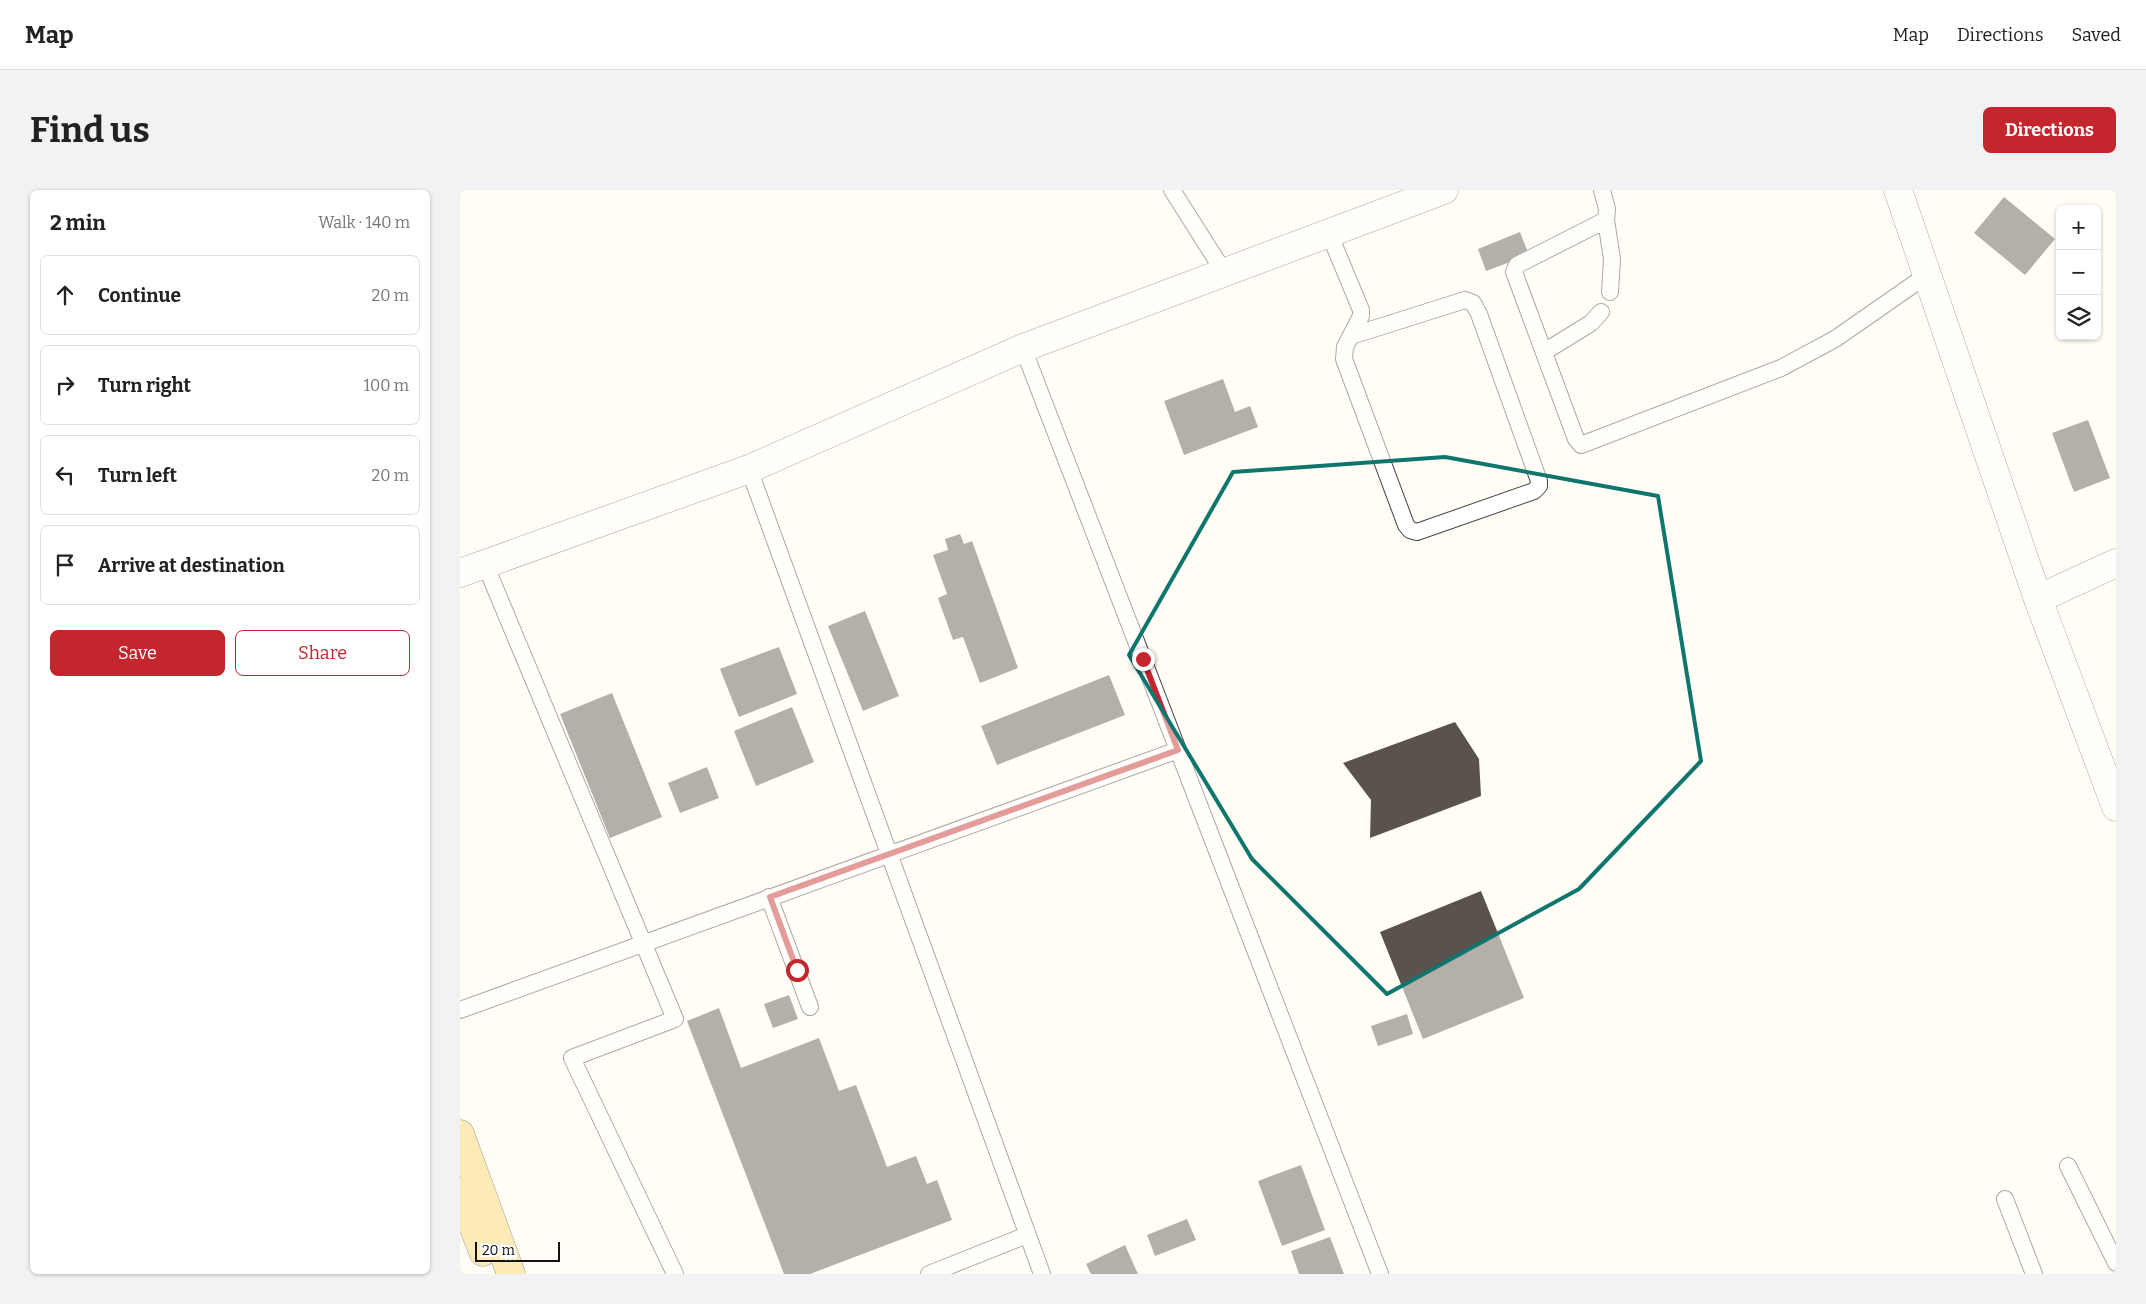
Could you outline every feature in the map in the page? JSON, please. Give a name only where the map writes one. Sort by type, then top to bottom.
[{"type":"main road","points":[[460,1134],[512,1274]]},
{"type":"main road","points":[[460,1190],[492,1274]]},
{"type":"street","points":[[460,573],[749,469],[1023,348],[1444,190]]},
{"type":"street","points":[[1898,190],[2038,599],[2116,807]]},
{"type":"street","points":[[2038,599],[2116,563]]},
{"type":"lane","points":[[1172,190],[1224,272]]},
{"type":"lane","points":[[1602,190],[1607,209],[1606,220],[1612,259],[1610,292]]},
{"type":"lane","points":[[1606,220],[1517,264],[1514,268],[1576,439],[1581,445],[1781,368],[1835,339],[1927,275]]},
{"type":"lane","points":[[1329,233],[1361,316],[1344,347],[1344,359],[1406,525],[1410,530],[1417,532],[1534,491],[1539,486],[1539,481],[1486,333],[1473,304],[1465,300],[1351,336]]},
{"type":"lane","points":[[1544,352],[1591,323],[1601,312]]},
{"type":"lane","points":[[1023,348],[1380,1274]]},
{"type":"lane","points":[[749,469],[1042,1274]]},
{"type":"lane","points":[[485,564],[675,1019],[572,1058],[675,1274]]},
{"type":"lane","points":[[460,1010],[1178,750]]},
{"type":"lane","points":[[770,897],[810,1007]]},
{"type":"lane","points":[[2068,1166],[2116,1263]]},
{"type":"lane","points":[[2005,1199],[2034,1274]]},
{"type":"lane","points":[[929,1274],[1027,1235]]},
{"type":"highlighted area","points":[[1445,457],[1658,496],[1701,761],[1579,889],[1387,994],[1252,859],[1129,655],[1233,472]]},
{"type":"building","points":[[2004,197],[2055,239],[2025,275],[1974,233]]},
{"type":"building","points":[[1520,232],[1529,255],[1486,271],[1478,249]]},
{"type":"building","points":[[1223,379],[1235,412],[1250,406],[1258,427],[1184,455],[1164,401]]},
{"type":"building","points":[[2088,420],[2110,478],[2074,492],[2052,433]]},
{"type":"building","points":[[960,534],[964,544],[972,541],[1018,668],[980,683],[963,637],[953,640],[938,598],[947,594],[933,555],[948,550],[945,539]]},
{"type":"building","points":[[865,611],[899,696],[863,711],[828,626]]},
{"type":"building","points":[[779,647],[797,694],[739,717],[720,669]]},
{"type":"building","points":[[1109,675],[1125,715],[997,765],[981,726]]},
{"type":"building","points":[[612,693],[662,817],[610,838],[560,714]]},
{"type":"building","points":[[792,707],[814,762],[756,786],[734,731]]},
{"type":"building","points":[[1455,722],[1479,759],[1481,796],[1370,838],[1371,800],[1343,763]]},
{"type":"building","points":[[707,767],[719,798],[680,813],[668,783]]},
{"type":"building","points":[[1481,891],[1524,998],[1423,1039],[1380,932]]},
{"type":"building","points":[[789,995],[798,1019],[773,1028],[764,1004]]},
{"type":"building","points":[[719,1008],[741,1068],[819,1038],[839,1091],[856,1085],[887,1167],[916,1156],[927,1184],[937,1180],[952,1220],[810,1274],[784,1274],[687,1021]]},
{"type":"building","points":[[1407,1014],[1413,1034],[1378,1046],[1371,1026]]},
{"type":"building","points":[[1301,1165],[1325,1230],[1282,1246],[1258,1181]]},
{"type":"building","points":[[1187,1219],[1196,1240],[1155,1256],[1147,1235]]},
{"type":"building","points":[[1330,1237],[1344,1274],[1299,1274],[1291,1251]]},
{"type":"building","points":[[1125,1245],[1138,1274],[1091,1274],[1086,1264]]},
{"type":"route","points":[[797,970],[770,897],[1178,750],[1143,659]]}]
